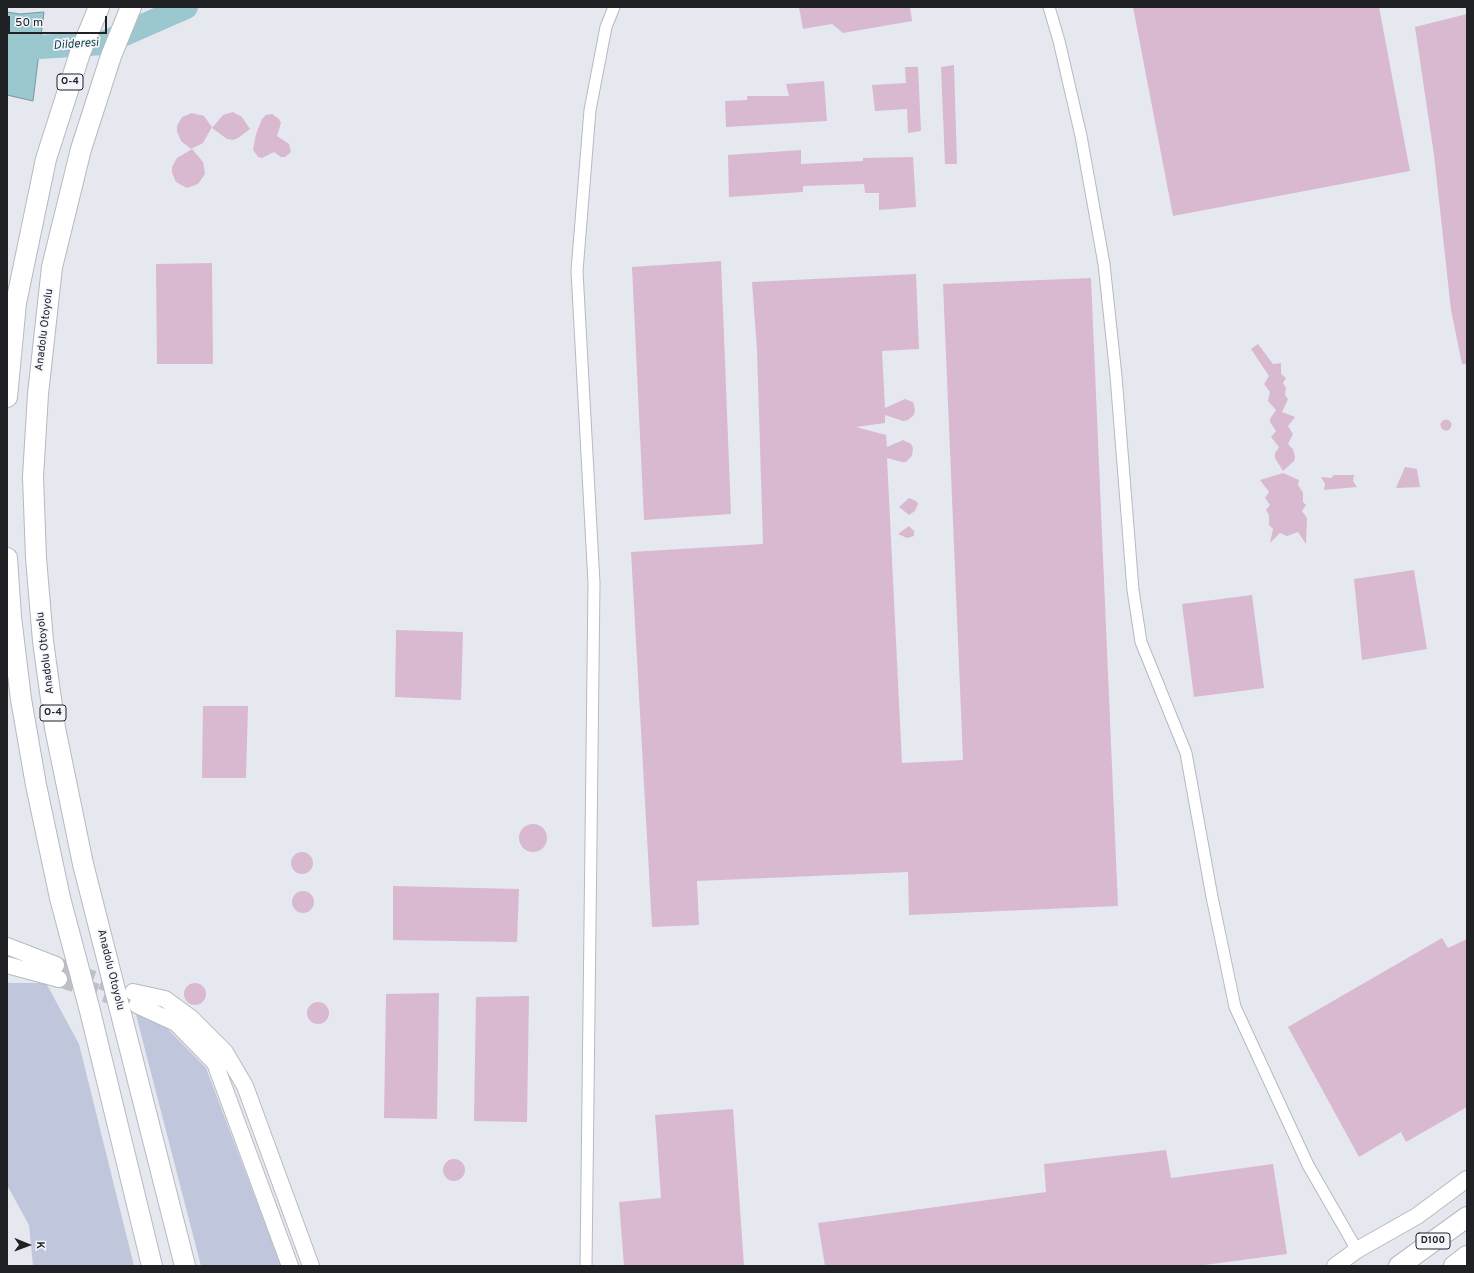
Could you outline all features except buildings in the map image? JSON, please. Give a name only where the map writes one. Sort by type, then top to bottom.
[{"type":"highway","name":"O-4","points":[[7,397],[16,303],[46,159],[80,53],[98,7]]},
{"type":"highway","name":"Anadolu Otoyolu","points":[[131,7],[111,56],[81,149],[52,267],[38,394],[33,477],[36,558],[43,641],[55,728],[83,864],[185,1266]]},
{"type":"highway","name":"O-4","points":[[7,558],[11,616],[21,699],[36,785],[60,898],[90,1011],[152,1266]]},
{"type":"highway","name":"D100","points":[[1399,1266],[1467,1217]]},
{"type":"highway","name":"D100","points":[[1454,1266],[1467,1256]]},
{"type":"main road","points":[[7,946],[58,972],[7,965]]},
{"type":"main road","points":[[290,1266],[215,1063],[176,1023],[135,999],[165,999],[191,1018],[225,1052],[245,1086],[311,1266]]},
{"type":"main road","points":[[1334,1266],[1357,1250],[1417,1216],[1467,1179]]},
{"type":"street","points":[[586,1266],[594,583],[577,271],[590,110],[606,27],[614,7]]},
{"type":"street","points":[[1049,7],[1059,41],[1081,136],[1104,264],[1116,376],[1132,590],[1141,642],[1186,753],[1212,897],[1235,1007],[1308,1165],[1357,1250]]},
{"type":"shaded area","points":[[7,12],[20,14],[44,12],[33,101],[7,95]]},
{"type":"shaded area","points":[[7,983],[46,983],[79,1044],[134,1266],[33,1266],[29,1225],[7,1185]]},
{"type":"shaded area","points":[[135,1011],[165,1026],[206,1068],[281,1266],[201,1266]]},
{"type":"waterway","name":"Dilderesi","points":[[7,49],[104,43],[186,7]]},
{"type":"tunnel","points":[[56,965],[122,989]]},
{"type":"tunnel","points":[[59,979],[137,1005]]}]
